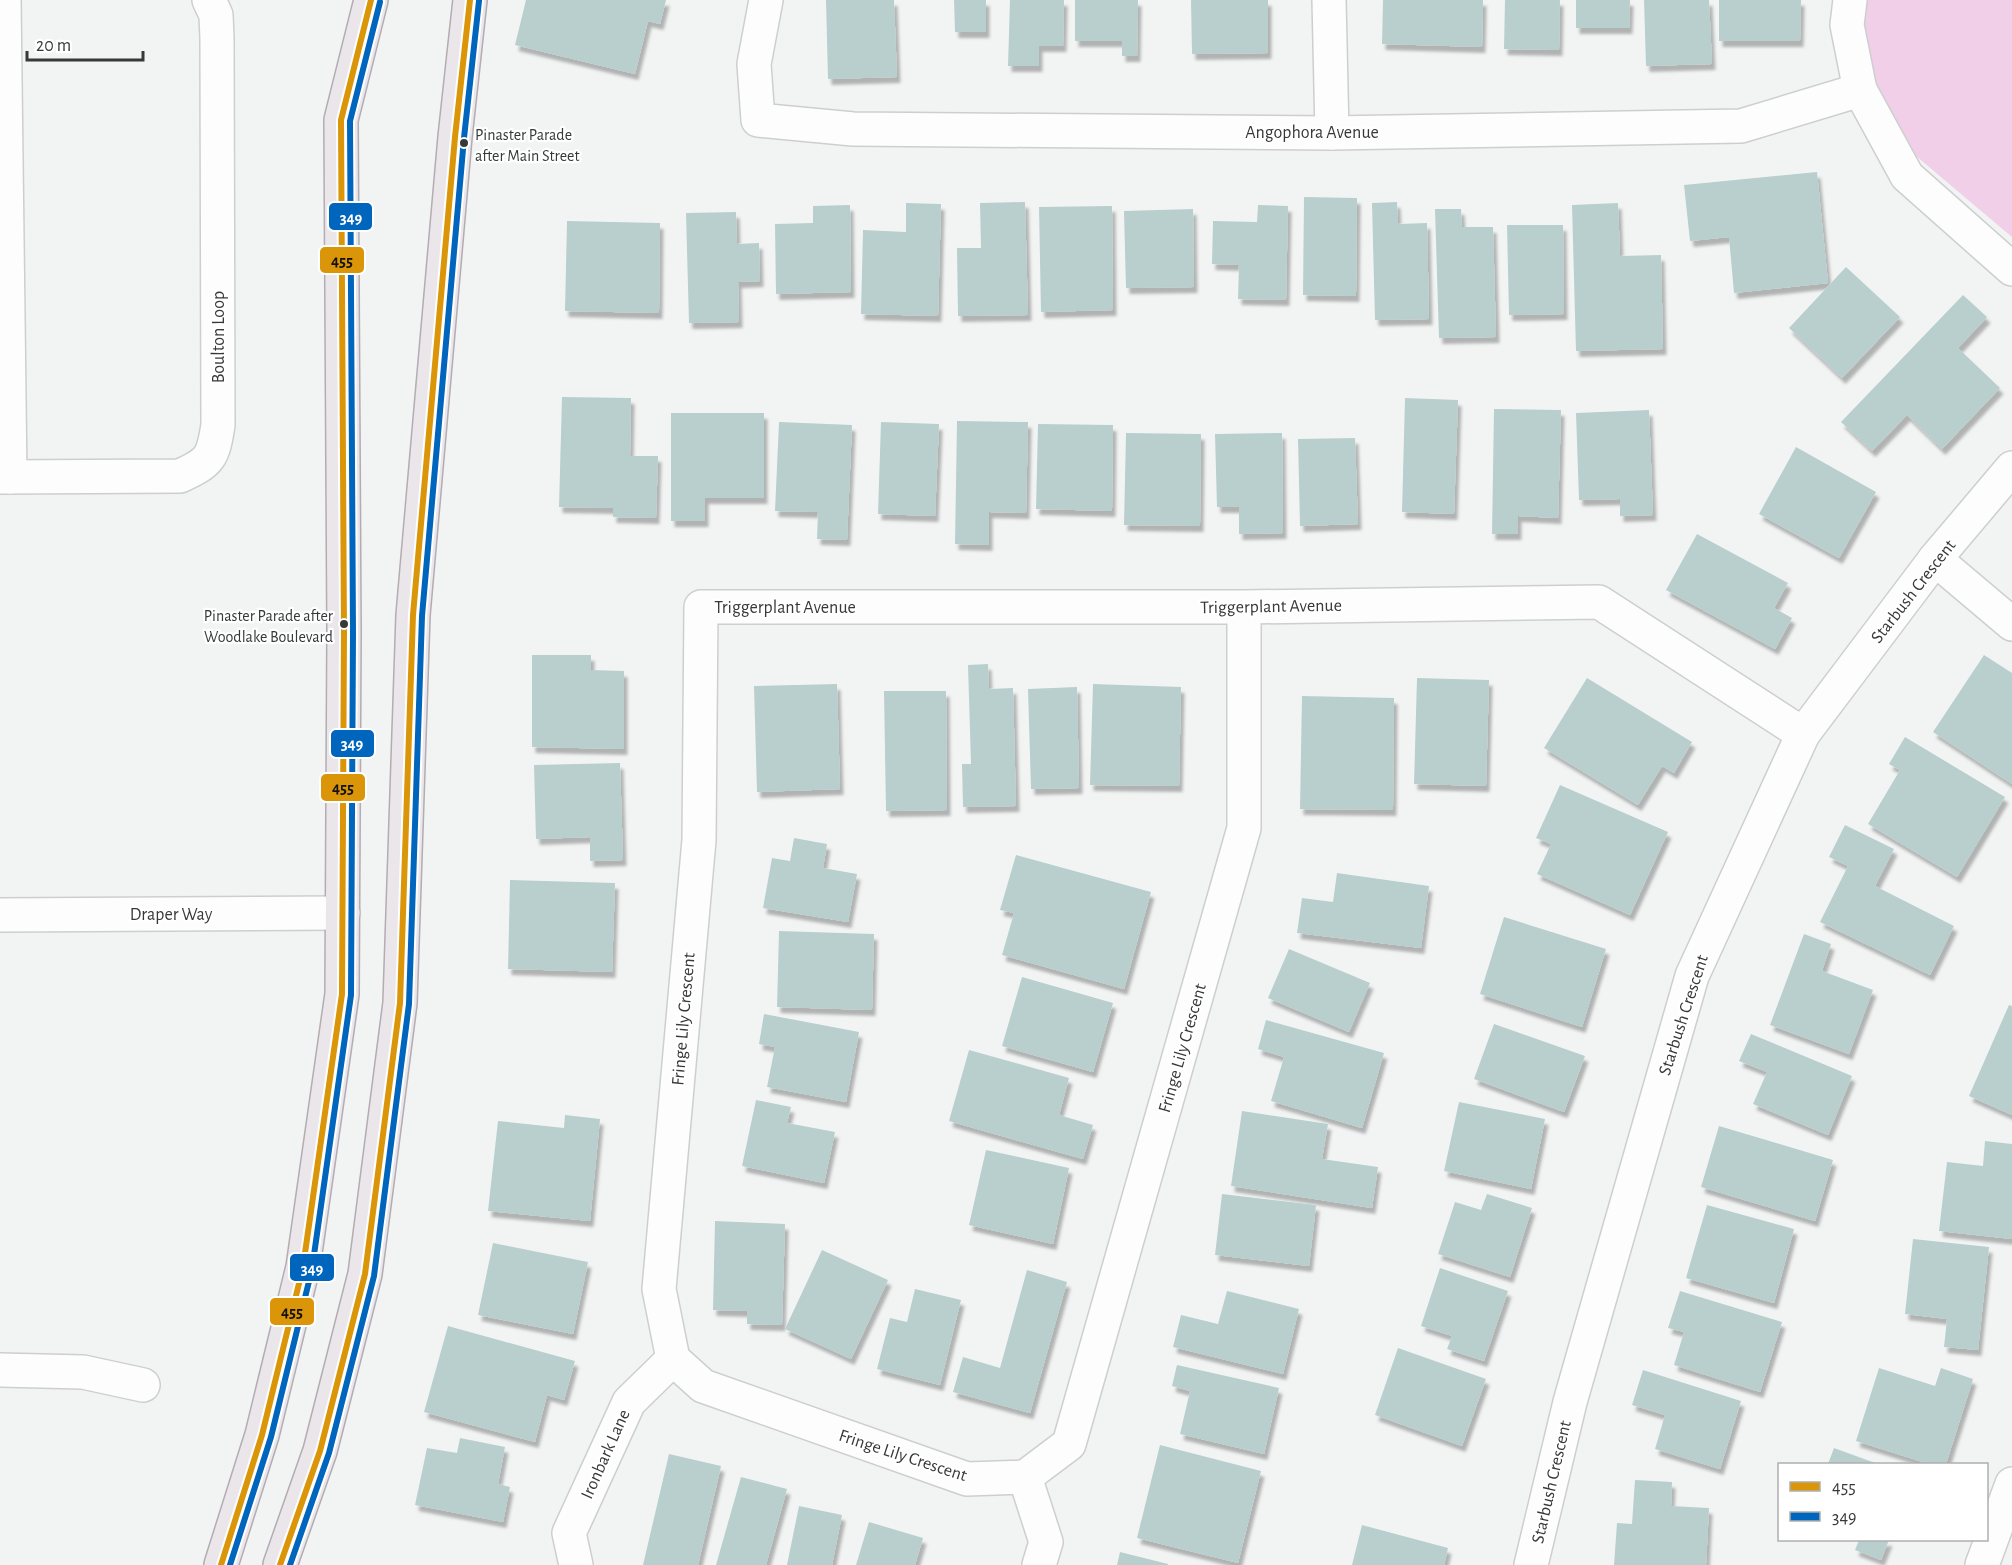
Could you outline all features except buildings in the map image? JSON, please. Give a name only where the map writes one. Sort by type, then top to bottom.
[{"type":"main road","points":[[221,1565],[262,1435],[303,1267],[342,994],[344,633],[340,120],[371,0]]},
{"type":"main road","points":[[280,1565],[320,1451],[365,1274],[400,1004],[413,615],[455,137],[470,0]]},
{"type":"street","points":[[4,0],[5,477]]},
{"type":"street","name":"Boulton Loop","points":[[5,477],[180,476],[201,467],[215,449],[218,425],[217,51],[216,15],[209,0]]},
{"type":"street","name":"Angophora Avenue","points":[[766,0],[754,64],[758,120],[853,129],[1332,133],[1741,126],[1860,90]]},
{"type":"street","points":[[1329,0],[1332,133]]},
{"type":"street","points":[[1850,0],[1847,24],[1860,90],[1907,176],[2012,269]]},
{"type":"street","name":"Starbush Crescent","points":[[1531,1565],[1570,1402],[1692,976],[1803,734],[1935,559],[2012,468]]},
{"type":"street","points":[[1935,559],[2012,624]]},
{"type":"street","name":"Triggerplant Avenue","points":[[701,607],[1244,607],[1599,602],[1803,734]]},
{"type":"street","name":"Fringe Lily Crescent","points":[[701,607],[699,840],[659,1289],[673,1359],[703,1386],[967,1479],[1026,1477],[1070,1444],[1244,828],[1244,607]]},
{"type":"street","name":"Draper Way","points":[[0,915],[343,913]]},
{"type":"street","name":"Ironbark Lane","points":[[576,1565],[569,1533],[629,1402],[673,1359]]},
{"type":"street","points":[[0,1370],[83,1372],[143,1384]]},
{"type":"street","points":[[1026,1477],[1046,1542],[1039,1565]]},
{"type":"street","points":[[1982,1565],[2012,1484]]},
{"type":"shaded area","points":[[1861,0],[2012,0],[2012,237],[1916,156],[1873,78],[1860,14]]},
{"type":"transit line","name":"455","points":[[221,1565],[262,1435],[303,1267],[342,994],[344,633],[341,120],[371,0]]},
{"type":"transit line","name":"455","points":[[280,1565],[320,1451],[365,1274],[400,1003],[413,615],[455,137],[470,0]]},
{"type":"transit line","name":"349","points":[[290,1565],[329,1453],[374,1276],[409,1004],[422,616],[464,138],[479,1]]},
{"type":"transit line","name":"349","points":[[230,1565],[271,1437],[312,1269],[351,995],[353,633],[350,121],[380,2]]},
{"type":"place","name":"Pinaster Parade after Main Street","points":[[464,143]]},
{"type":"place","name":"Pinaster Parade after Woodlake Boulevard","points":[[344,624]]}]
